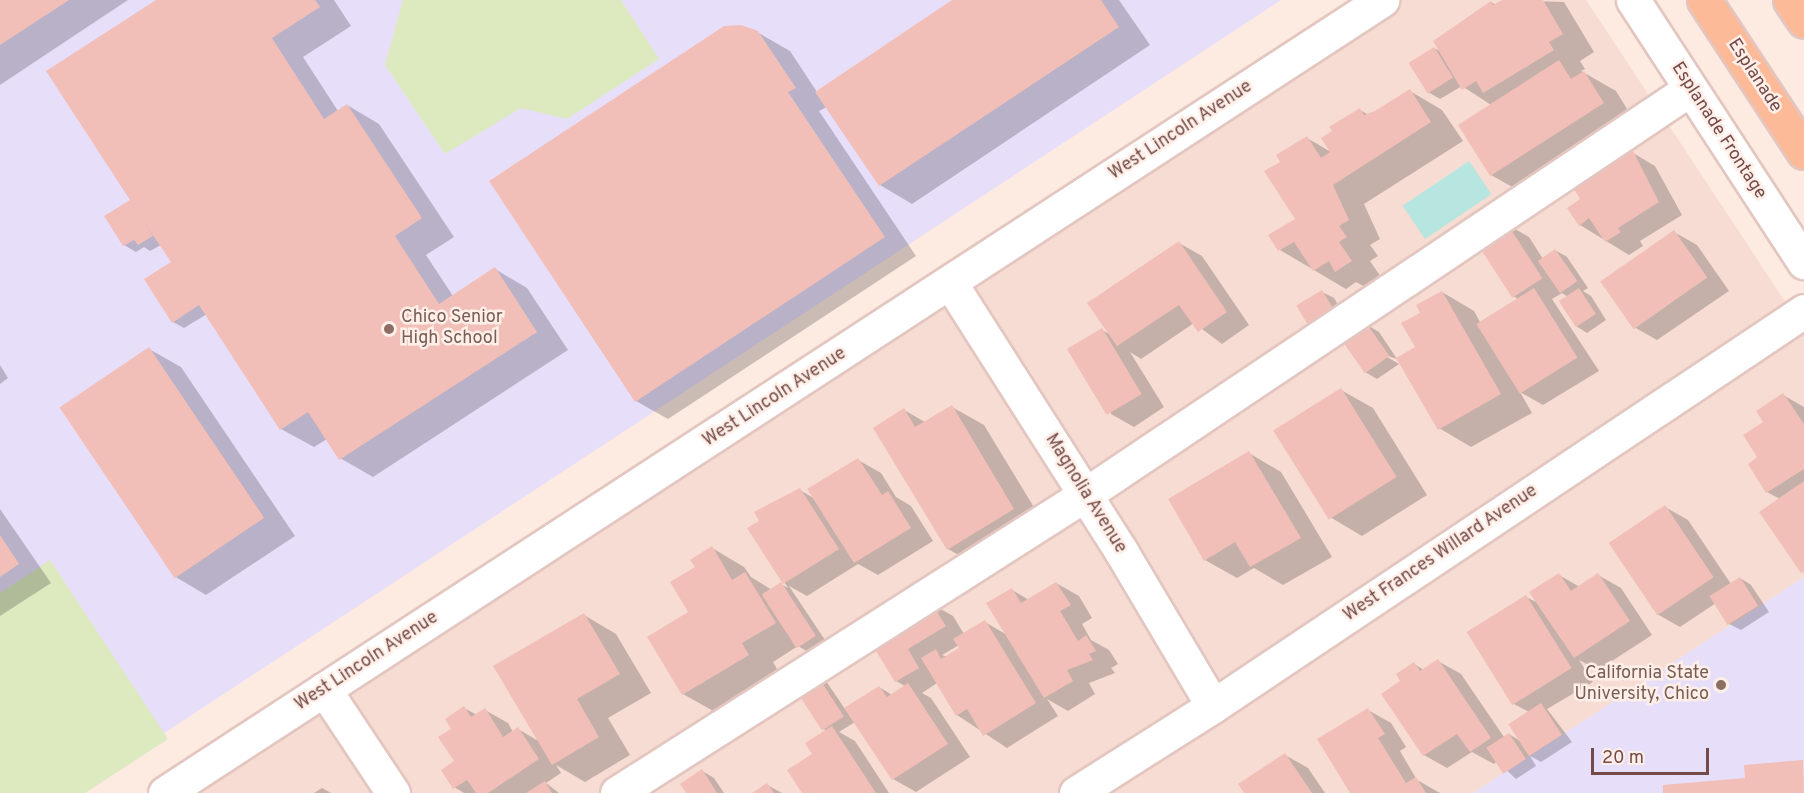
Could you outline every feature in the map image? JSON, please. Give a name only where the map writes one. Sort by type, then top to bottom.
[{"type":"main road","name":"Esplanade","points":[[1704,0],[1804,152]]},
{"type":"main road","points":[[1790,0],[1804,21]]},
{"type":"street","name":"West Lincoln Avenue","points":[[165,793],[951,284],[1382,0]]},
{"type":"street","name":"Esplanade Frontage","points":[[1633,0],[1804,262]]},
{"type":"street","points":[[616,793],[1086,494],[1690,89]]},
{"type":"street","name":"Magnolia Avenue","points":[[951,284],[1086,494],[1213,706]]},
{"type":"street","name":"West Frances Willard Avenue","points":[[1076,793],[1213,706],[1804,311]]},
{"type":"street","points":[[324,689],[393,793]]},
{"type":"shaded area","name":"Chico Senior High School","points":[[0,0],[1281,0],[73,793],[0,793]]},
{"type":"shaded area","points":[[1382,0],[1586,0],[1804,330],[1804,577],[1473,793],[165,793]]},
{"type":"shaded area","name":"California State University, Chico","points":[[1804,577],[1804,793],[1473,793]]},
{"type":"green space","points":[[403,0],[621,0],[659,59],[567,119],[521,108],[445,154],[385,65]]},
{"type":"green space","points":[[50,560],[168,739],[85,793],[0,793],[0,593]]},
{"type":"water","points":[[1469,161],[1491,194],[1425,239],[1403,206]]},
{"type":"building","points":[[0,0],[69,0],[0,45]]},
{"type":"building","points":[[156,0],[315,0],[320,7],[272,38],[324,119],[347,104],[422,218],[395,236],[439,304],[495,267],[537,332],[339,460],[308,412],[280,430],[199,305],[172,323],[144,279],[171,262],[144,222],[153,236],[138,245],[134,240],[123,246],[104,216],[130,200],[46,71]]},
{"type":"building","points":[[952,0],[1101,0],[1119,27],[879,186],[815,92]]},
{"type":"building","points":[[1502,0],[1543,0],[1563,34],[1549,42],[1554,50],[1483,93],[1476,81],[1462,90],[1433,41],[1491,1],[1493,5]]},
{"type":"building","points":[[741,25],[758,31],[796,88],[788,92],[885,237],[635,402],[489,181],[724,26]]},
{"type":"building","points":[[1434,47],[1453,78],[1428,93],[1409,63]]},
{"type":"building","points":[[1559,60],[1571,79],[1584,71],[1604,103],[1490,176],[1458,125]]},
{"type":"building","points":[[1410,89],[1431,122],[1333,185],[1349,220],[1339,226],[1347,237],[1339,242],[1352,261],[1335,272],[1329,261],[1313,271],[1294,242],[1278,251],[1268,235],[1295,219],[1264,171],[1280,162],[1276,155],[1307,136],[1321,158],[1330,152],[1321,138],[1332,131],[1329,127],[1360,108],[1364,115],[1375,111]]},
{"type":"building","points":[[1633,151],[1659,202],[1618,228],[1621,232],[1605,242],[1589,218],[1579,226],[1567,208],[1580,199],[1574,189]]},
{"type":"building","points":[[1506,222],[1542,278],[1512,298],[1476,242]]},
{"type":"building","points":[[1674,230],[1707,278],[1634,329],[1600,282]]},
{"type":"building","points":[[1179,241],[1227,312],[1198,332],[1179,305],[1117,346],[1087,303]]},
{"type":"building","points":[[1555,249],[1577,281],[1560,293],[1538,261]]},
{"type":"building","points":[[1534,288],[1577,358],[1520,394],[1476,324]]},
{"type":"building","points":[[1579,288],[1596,314],[1576,327],[1559,301]]},
{"type":"building","points":[[1322,290],[1333,308],[1307,323],[1296,305]]},
{"type":"building","points":[[1442,291],[1501,394],[1438,430],[1396,358],[1415,347],[1401,323],[1420,313],[1416,305]]},
{"type":"building","points":[[1367,324],[1389,356],[1365,373],[1342,341]]},
{"type":"building","points":[[1102,328],[1142,394],[1107,415],[1067,349]]},
{"type":"building","points":[[149,347],[264,518],[175,578],[59,407]]},
{"type":"building","points":[[1341,388],[1397,477],[1329,519],[1273,430]]},
{"type":"building","points":[[1783,393],[1804,424],[1804,469],[1766,493],[1748,464],[1757,457],[1743,435],[1763,422],[1756,411]]},
{"type":"building","points":[[952,405],[1014,509],[947,550],[873,428],[904,408],[915,427]]},
{"type":"building","points":[[1249,451],[1301,538],[1250,567],[1235,542],[1204,561],[1168,499]]},
{"type":"building","points":[[858,458],[882,495],[888,491],[911,528],[854,563],[807,489]]},
{"type":"building","points":[[1804,481],[1804,571],[1801,573],[1759,512]]},
{"type":"building","points":[[800,488],[839,549],[783,584],[747,528],[759,521],[754,512]]},
{"type":"building","points":[[1665,505],[1714,577],[1657,615],[1609,543]]},
{"type":"building","points":[[0,535],[19,564],[0,577]]},
{"type":"building","points":[[712,546],[732,580],[745,572],[776,623],[742,643],[749,655],[682,695],[647,637],[688,612],[670,582],[695,567],[690,560]]},
{"type":"building","points":[[1559,573],[1571,591],[1598,573],[1630,621],[1574,658],[1529,592]]},
{"type":"building","points":[[1740,577],[1758,606],[1727,625],[1709,596]]},
{"type":"building","points":[[781,582],[816,636],[797,648],[762,595]]},
{"type":"building","points":[[1056,582],[1071,605],[1060,611],[1078,641],[1086,635],[1096,651],[1089,654],[1093,660],[1067,670],[1073,681],[1044,698],[986,603],[1012,588],[1021,603]]},
{"type":"building","points":[[1526,595],[1572,668],[1512,705],[1467,632]]},
{"type":"building","points":[[930,601],[946,626],[908,649],[919,668],[895,682],[868,638]]},
{"type":"building","points":[[584,613],[620,674],[577,699],[599,737],[552,765],[493,666]]},
{"type":"building","points":[[985,620],[1036,703],[983,736],[967,709],[956,716],[921,658],[936,649],[941,659],[959,648],[953,639]]},
{"type":"building","points":[[1438,659],[1491,738],[1470,752],[1457,734],[1423,756],[1381,694],[1400,681],[1396,674],[1414,662],[1420,671]]},
{"type":"building","points":[[815,672],[844,716],[822,731],[793,686]]},
{"type":"building","points":[[908,683],[948,744],[892,780],[844,708],[879,686],[887,697]]},
{"type":"building","points":[[1541,703],[1562,735],[1529,756],[1508,724]]},
{"type":"building","points":[[464,706],[471,717],[485,708],[503,737],[518,727],[539,759],[488,793],[476,793],[467,780],[453,789],[441,770],[454,761],[438,737],[451,729],[445,719]]},
{"type":"building","points":[[1368,708],[1385,734],[1378,738],[1406,783],[1416,777],[1426,793],[1350,793],[1317,739]]},
{"type":"building","points":[[832,726],[876,793],[802,793],[787,770],[812,754],[805,743]]},
{"type":"building","points":[[1509,733],[1526,759],[1503,774],[1486,748]]},
{"type":"building","points":[[1285,753],[1312,793],[1244,793],[1238,784]]},
{"type":"building","points":[[1803,760],[1804,793],[1663,793],[1663,785],[1745,778],[1744,765]]},
{"type":"building","points":[[702,769],[717,793],[686,793],[680,784]]},
{"type":"building","points":[[545,781],[552,793],[526,793]]},
{"type":"building","points":[[767,783],[774,793],[752,793]]},
{"type":"place","name":"Chico Senior High School","points":[[389,329]]},
{"type":"place","name":"California State University, Chico","points":[[1721,685]]}]
